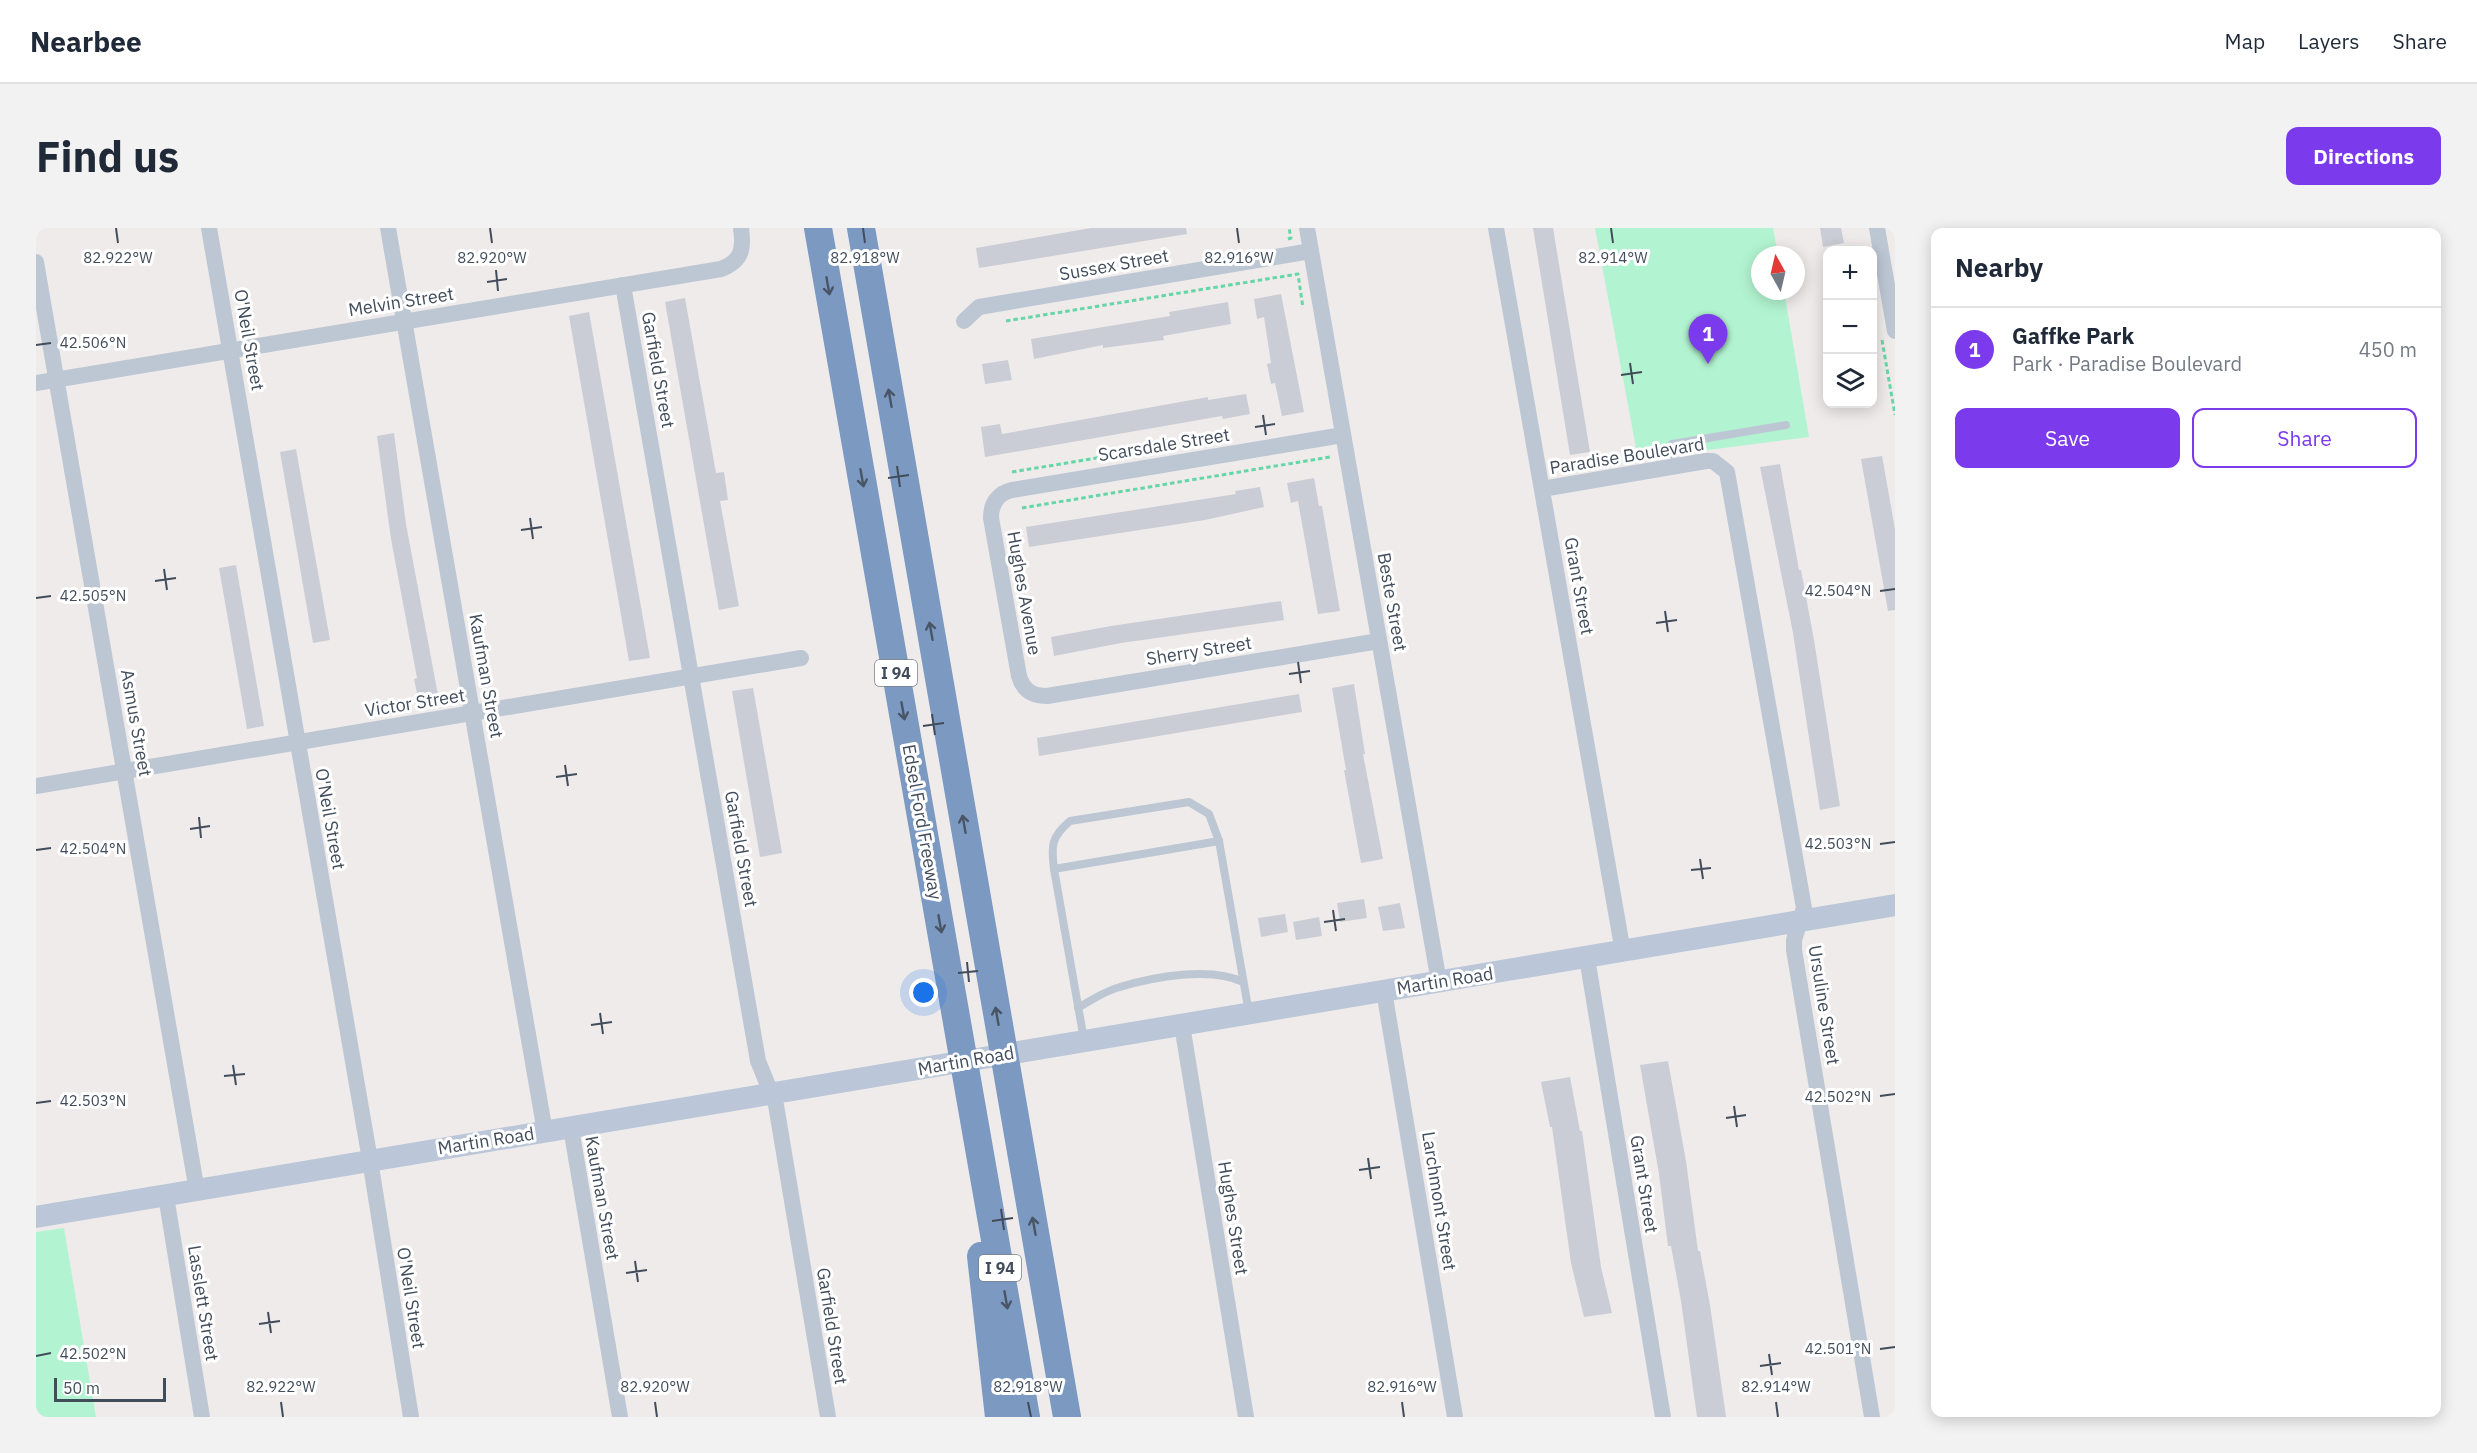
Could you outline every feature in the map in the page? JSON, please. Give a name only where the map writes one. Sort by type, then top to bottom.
[{"type":"highway","name":"Edsel Ford Freeway","points":[[818,228],[1026,1417]]},
{"type":"highway","name":"I 94","points":[[861,228],[1067,1417]]},
{"type":"highway","points":[[974,1119],[981,1272],[999,1417]]},
{"type":"street","name":"O'Neil Street","points":[[209,228],[370,1160],[411,1417]]},
{"type":"street","name":"Kaufman Street","points":[[388,228],[545,1132]]},
{"type":"street","name":"Melvin Street","points":[[36,383],[728,267],[741,255],[743,242],[741,228]]},
{"type":"street","name":"Beste Street","points":[[1307,228],[1439,982]]},
{"type":"street","name":"Grant Street","points":[[1496,228],[1623,952]]},
{"type":"street","points":[[1877,228],[1888,332]]},
{"type":"street","name":"Sussex Street","points":[[964,321],[979,307],[1311,251]]},
{"type":"street","name":"Asmus Street","points":[[36,262],[197,1191]]},
{"type":"street","name":"Garfield Street","points":[[623,285],[758,1061],[776,1105],[828,1417]]},
{"type":"street","name":"Scarsdale Street","points":[[995,501],[1003,492],[1012,490],[1343,435]]},
{"type":"street","name":"Paradise Boulevard","points":[[1542,489],[1676,466],[1713,461],[1718,463]]},
{"type":"street","name":"Ursuline Street","points":[[1718,463],[1727,472],[1731,487],[1804,908],[1794,950],[1872,1417]]},
{"type":"street","name":"Hughes Avenue","points":[[995,501],[991,518],[1018,676],[1026,690]]},
{"type":"street","name":"Sherry Street","points":[[1026,690],[1033,694],[1047,696],[1379,641]]},
{"type":"street","name":"Victor Street","points":[[36,786],[801,658]]},
{"type":"street","name":"Martin Road","points":[[36,1217],[1895,905]]},
{"type":"street","name":"Grant Street","points":[[1587,958],[1663,1417]]},
{"type":"street","name":"Larchmont Street","points":[[1384,991],[1455,1417]]},
{"type":"street","name":"Hughes Street","points":[[1182,1024],[1246,1417]]},
{"type":"street","name":"Kaufman Street","points":[[571,1128],[620,1417]]},
{"type":"street","name":"Lasslett Street","points":[[166,1196],[202,1417]]},
{"type":"lane","points":[[1676,466],[1672,444],[1786,424]]},
{"type":"lane","points":[[1084,1041],[1051,846],[1060,829],[1070,821],[1189,801],[1209,814],[1219,841],[1249,1013]]},
{"type":"lane","points":[[1054,869],[1219,841]]},
{"type":"lane","points":[[1078,1008],[1118,987],[1147,981],[1195,974],[1219,974],[1243,982]]},
{"type":"path","points":[[1289,228],[1291,238]]},
{"type":"path","points":[[1006,321],[1298,274]]},
{"type":"path","points":[[1888,332],[1895,415]]},
{"type":"path","points":[[1012,471],[1208,440]]},
{"type":"path","points":[[1022,508],[1330,457]]},
{"type":"green space","points":[[1595,228],[1773,228],[1776,246],[1751,246],[1751,300],[1786,300],[1809,437],[1638,459]]},
{"type":"green space","points":[[64,1228],[96,1417],[36,1417],[36,1232]]},
{"type":"building","points":[[1091,228],[1186,228],[1187,234],[979,268],[976,248]]},
{"type":"building","points":[[1533,228],[1553,228],[1590,452],[1570,455]]},
{"type":"building","points":[[1820,228],[1841,228],[1844,243],[1823,247]]},
{"type":"building","points":[[1281,294],[1304,412],[1282,416],[1275,383],[1271,384],[1267,364],[1271,363],[1264,317],[1257,319],[1254,299]]},
{"type":"building","points":[[685,298],[716,473],[724,472],[728,500],[720,501],[739,606],[719,610],[665,302]]},
{"type":"building","points":[[1228,302],[1231,324],[1163,336],[1164,340],[1103,348],[1103,345],[1034,359],[1031,339],[1170,316],[1169,312]]},
{"type":"building","points":[[589,312],[650,658],[629,661],[569,316]]},
{"type":"building","points":[[1008,360],[1012,380],[985,384],[982,364]]},
{"type":"building","points":[[1246,394],[1250,414],[1223,419],[1222,416],[985,457],[981,427],[1000,424],[1002,434],[1208,397],[1208,400]]},
{"type":"building","points":[[394,433],[406,524],[438,695],[418,698],[414,679],[417,678],[391,539],[377,436]]},
{"type":"building","points":[[296,449],[330,640],[313,643],[280,452]]},
{"type":"building","points":[[1882,456],[1895,529],[1895,610],[1888,611],[1861,459]]},
{"type":"building","points":[[1780,464],[1814,640],[1840,806],[1820,810],[1793,633],[1760,467]]},
{"type":"building","points":[[1314,478],[1319,506],[1322,506],[1340,611],[1318,614],[1298,501],[1291,503],[1287,483]]},
{"type":"building","points":[[1260,487],[1264,507],[1205,520],[1029,547],[1026,527],[1236,494],[1235,491]]},
{"type":"building","points":[[236,565],[264,726],[247,729],[219,568]]},
{"type":"building","points":[[1281,601],[1284,620],[1121,643],[1054,656],[1051,637]]},
{"type":"building","points":[[1354,684],[1365,754],[1363,754],[1383,859],[1361,863],[1332,688]]},
{"type":"building","points":[[753,688],[782,853],[760,857],[732,691]]},
{"type":"building","points":[[1299,694],[1302,712],[1039,756],[1037,738]]},
{"type":"building","points":[[1364,899],[1367,918],[1340,922],[1337,903]]},
{"type":"building","points":[[1400,903],[1405,928],[1383,931],[1378,907]]},
{"type":"building","points":[[1285,914],[1288,932],[1261,937],[1258,918]]},
{"type":"building","points":[[1319,917],[1322,936],[1296,940],[1293,922]]},
{"type":"building","points":[[1668,1061],[1686,1161],[1698,1251],[1700,1251],[1710,1305],[1726,1417],[1697,1417],[1681,1301],[1671,1246],[1668,1246],[1659,1174],[1640,1065]]},
{"type":"building","points":[[1570,1077],[1580,1131],[1582,1131],[1601,1267],[1612,1313],[1584,1317],[1571,1263],[1552,1127],[1550,1127],[1541,1082]]},
{"type":"place","name":"Gaffke Park","points":[[1708,364]]}]
